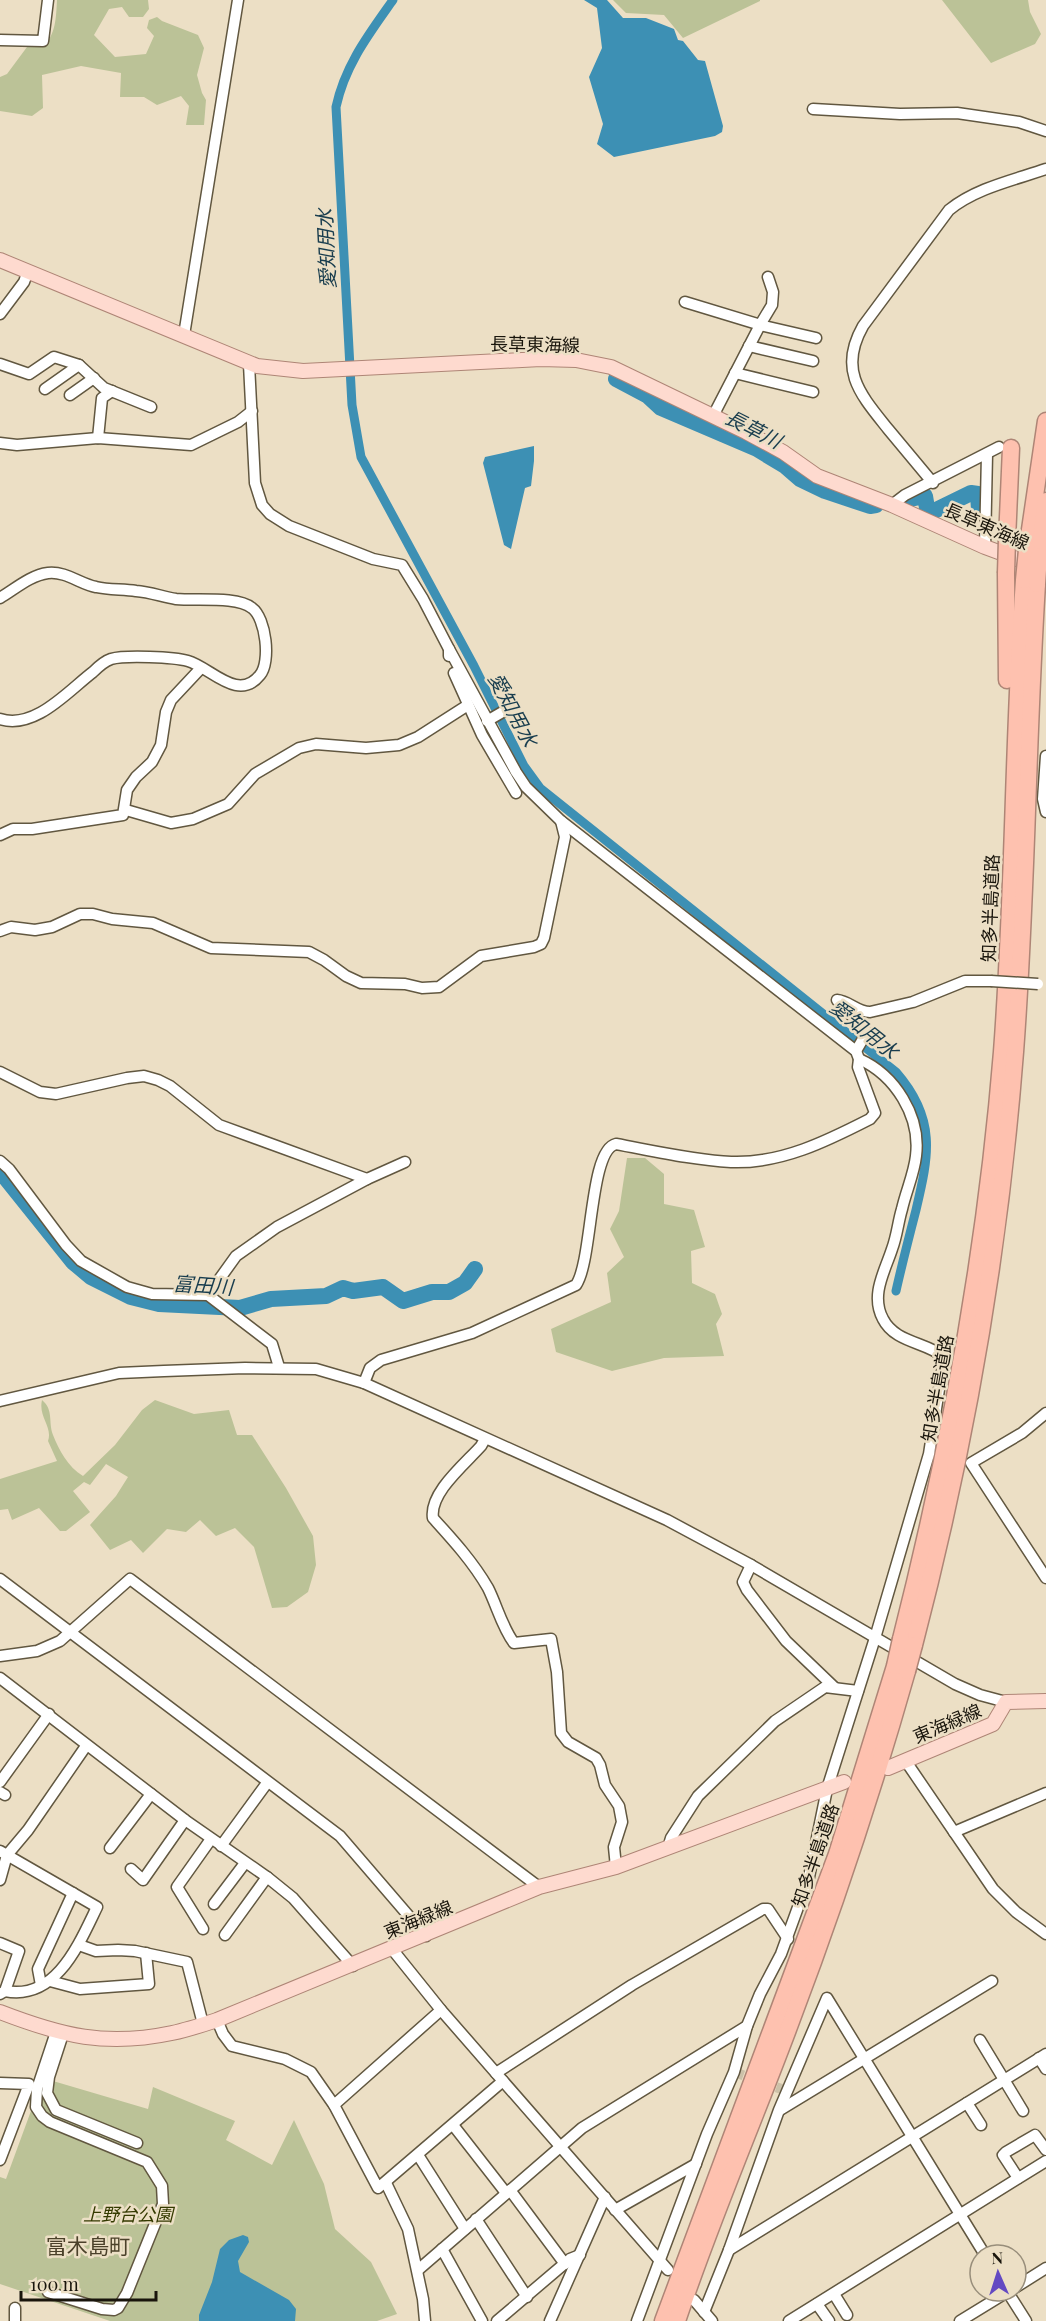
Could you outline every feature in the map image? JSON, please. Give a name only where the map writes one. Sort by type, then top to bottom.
[{"type":"highway","name":"知多半島道路","points":[[677,2321],[843,1879],[873,1788],[908,1642],[935,1560],[962,1437],[984,1310],[1011,1097],[1018,1004],[1035,585],[1046,421]]},
{"type":"highway","points":[[1005,447],[1008,733],[1014,774]]},
{"type":"highway","name":"知多半島道路","points":[[1037,558],[1046,501]]},
{"type":"highway","name":"知多半島道路","points":[[908,1642],[971,1308],[997,1106],[1004,1013],[1014,774],[1035,585]]},
{"type":"highway","name":"知多半島道路","points":[[663,2321],[834,1865],[901,1668]]},
{"type":"main road","name":"長草東海線","points":[[0,260],[257,366],[303,371],[541,359],[576,360],[606,365],[783,452],[817,476],[892,505],[985,547],[1037,558]]},
{"type":"main road","name":"東海緑線","points":[[888,1768],[993,1724],[1006,1702],[1046,1701]]},
{"type":"main road","name":"東海緑線","points":[[0,2012],[60,2033],[105,2040],[175,2033],[210,2022],[353,1966],[539,1887],[616,1867],[844,1782]]},
{"type":"street","points":[[0,40],[43,41],[48,0]]},
{"type":"street","points":[[184,335],[238,0]]},
{"type":"street","points":[[813,109],[900,114],[957,113],[1019,122],[1046,130]]},
{"type":"street","points":[[933,483],[862,397],[853,373],[852,357],[855,340],[949,210],[961,200],[975,194],[1046,169]]},
{"type":"street","points":[[0,314],[24,282],[28,271]]},
{"type":"street","points":[[713,416],[772,305],[773,291],[768,277]]},
{"type":"street","points":[[685,302],[816,338]]},
{"type":"street","points":[[749,346],[813,361]]},
{"type":"street","points":[[0,364],[29,374],[54,357],[79,365],[104,388],[107,395],[98,438]]},
{"type":"street","points":[[249,364],[255,483],[262,505],[270,514],[289,526],[374,559],[402,565],[423,599],[487,721],[526,787],[561,821],[884,1075],[900,1093],[909,1110],[917,1142],[916,1162],[901,1211],[892,1252],[880,1281],[879,1297],[883,1320],[902,1337],[938,1352],[944,1357],[929,1454],[875,1638],[827,1789],[809,1877],[788,1939],[760,1994],[747,2026],[734,2072],[696,2164],[637,2321]]},
{"type":"street","points":[[45,389],[79,365]]},
{"type":"street","points":[[735,373],[813,392]]},
{"type":"street","points":[[70,395],[94,378]]},
{"type":"street","points":[[91,406],[107,395],[151,407]]},
{"type":"street","points":[[0,443],[17,445],[98,438],[191,445],[238,422],[252,411]]},
{"type":"street","points":[[892,505],[905,495],[1005,447]]},
{"type":"street","points":[[985,547],[987,454]]},
{"type":"street","points":[[0,598],[32,579],[49,573],[65,574],[96,587],[140,591],[175,598],[240,602],[252,607],[260,615],[264,626],[265,664],[260,676],[246,685],[231,685],[187,660],[124,657],[109,660],[41,712],[22,721],[0,719]]},
{"type":"street","points":[[448,649],[449,661],[468,705],[516,793]]},
{"type":"street","points":[[0,835],[13,829],[32,829],[123,815],[126,810],[127,790],[136,777],[152,762],[161,745],[166,712],[171,700],[201,669]]},
{"type":"street","points":[[126,810],[171,823],[194,819],[228,804],[255,774],[299,748],[316,744],[366,748],[399,745],[418,737],[468,705]]},
{"type":"street","points":[[487,721],[507,710]]},
{"type":"street","points":[[1046,756],[1043,799],[1046,812]]},
{"type":"street","points":[[0,931],[11,927],[35,930],[52,927],[80,914],[93,914],[112,920],[153,923],[211,948],[309,952],[361,983],[405,984],[422,988],[439,987],[481,956],[541,944],[565,837],[561,821]]},
{"type":"street","points":[[364,1383],[370,1368],[381,1360],[472,1333],[576,1286],[583,1271],[597,1182],[606,1151],[611,1146],[616,1144],[731,1162],[765,1159],[791,1154],[825,1142],[870,1119],[875,1113],[858,1067],[857,1055],[867,1032],[837,1000],[844,1001],[859,1010],[870,1012],[913,1002],[965,981],[1042,985]]},
{"type":"street","points":[[0,1072],[40,1092],[56,1094],[127,1078],[144,1076],[158,1080],[170,1086],[219,1125],[367,1179]]},
{"type":"street","points":[[0,1161],[9,1169],[66,1245],[81,1261],[127,1287],[152,1294],[208,1295],[272,1344],[279,1367]]},
{"type":"street","points":[[208,1295],[236,1256],[277,1227],[367,1179],[405,1162]]},
{"type":"street","points":[[0,1401],[119,1373],[279,1367],[316,1369],[364,1383],[667,1520],[751,1565],[955,1684],[1006,1702]]},
{"type":"street","points":[[1046,1413],[1022,1433],[971,1463],[1046,1578]]},
{"type":"street","points":[[485,1439],[437,1495],[431,1510],[433,1518],[468,1558],[487,1588],[508,1635],[514,1643],[551,1639],[557,1672],[561,1733],[568,1742],[596,1758],[605,1785],[619,1806],[622,1822],[614,1846],[616,1867]]},
{"type":"street","points":[[751,1565],[743,1582],[747,1590],[786,1641],[834,1687]]},
{"type":"street","points":[[0,1579],[340,1836],[426,1936]]},
{"type":"street","points":[[0,1656],[49,1647],[130,1579],[539,1887]]},
{"type":"street","points":[[0,1678],[150,1794],[267,1877],[305,1910],[353,1966]]},
{"type":"street","points":[[668,1848],[671,1838],[698,1796],[775,1721],[825,1687],[858,1690]]},
{"type":"street","points":[[0,1782],[49,1714]]},
{"type":"street","points":[[0,1881],[4,1853],[86,1746]]},
{"type":"street","points":[[905,1760],[993,1889],[1016,1912],[1046,1934]]},
{"type":"street","points":[[221,1846],[267,1783]]},
{"type":"street","points":[[954,1832],[1046,1793]]},
{"type":"street","points":[[110,1848],[150,1794]]},
{"type":"street","points":[[131,1869],[143,1880],[185,1820]]},
{"type":"street","points":[[203,1929],[177,1887],[211,1839]]},
{"type":"street","points":[[0,1943],[19,1951],[2,1993],[30,1990],[46,1983],[65,1966],[79,1946],[97,1907],[4,1853]]},
{"type":"street","points":[[214,1904],[245,1863]]},
{"type":"street","points":[[225,1935],[267,1877]]},
{"type":"street","points":[[46,1983],[38,1969],[73,1893]]},
{"type":"street","points":[[79,1946],[96,1951],[118,1950],[146,1953],[187,1962],[210,2022],[232,2046],[285,2059],[311,2072],[334,2106],[378,2188],[453,2125],[500,2077],[632,1985],[763,1909],[768,1910],[788,1939]]},
{"type":"street","points":[[392,1949],[441,2010],[668,2270]]},
{"type":"street","points":[[46,1983],[80,1989],[149,1984],[146,1953]]},
{"type":"street","points":[[779,2110],[992,1980]]},
{"type":"street","points":[[704,2312],[729,2250],[779,2110],[827,1998],[911,2138],[978,2243]]},
{"type":"street","points":[[334,2106],[441,2010]]},
{"type":"street","points":[[417,2270],[582,2128],[747,2026]]},
{"type":"street","points":[[60,2033],[47,2093],[56,2110],[137,2143]]},
{"type":"street","points":[[48,2292],[102,2309],[114,2310],[121,2306],[163,2204],[162,2186],[147,2162],[50,2122],[36,2107],[37,2088],[60,2033]]},
{"type":"street","points":[[980,2040],[1023,2111]]},
{"type":"street","points":[[729,2250],[1043,2056],[1046,2069]]},
{"type":"street","points":[[0,2083],[28,2084],[0,2160]]},
{"type":"street","points":[[967,2103],[981,2125]]},
{"type":"street","points":[[453,2125],[565,2264]]},
{"type":"street","points":[[1018,2178],[1003,2155],[1035,2135],[1046,2150]]},
{"type":"street","points":[[418,2155],[465,2229]]},
{"type":"street","points":[[789,2321],[1046,2161]]},
{"type":"street","points":[[615,2210],[696,2164]]},
{"type":"street","points":[[386,2183],[408,2229],[425,2321]]},
{"type":"street","points":[[550,2321],[605,2197]]},
{"type":"street","points":[[476,2219],[527,2297]]},
{"type":"street","points":[[442,2249],[482,2321]]},
{"type":"street","points":[[498,2321],[565,2264],[580,2255]]},
{"type":"street","points":[[1028,2279],[1046,2268]]},
{"type":"street","points":[[834,2294],[848,2315]]},
{"type":"street","points":[[694,2300],[712,2321]]},
{"type":"street","points":[[960,2321],[989,2303]]},
{"type":"street","points":[[1015,2303],[1026,2321]]},
{"type":"street","points":[[817,2304],[829,2321]]},
{"type":"street","points":[[15,2308],[15,2321]]},
{"type":"green space","points":[[57,0],[148,0],[149,9],[143,17],[129,17],[122,7],[109,9],[94,35],[115,57],[146,54],[154,36],[147,28],[149,20],[157,17],[198,35],[204,48],[197,75],[206,100],[204,125],[186,125],[189,106],[181,96],[157,105],[144,97],[120,97],[121,73],[81,66],[42,75],[43,108],[32,116],[0,111],[0,77],[7,74],[27,47],[43,47],[51,37]]},
{"type":"green space","points":[[613,0],[760,1],[683,38],[664,15],[626,13]]},
{"type":"green space","points":[[942,0],[1028,0],[1030,12],[1041,34],[1035,44],[991,63]]},
{"type":"green space","points":[[627,1158],[645,1158],[664,1174],[664,1204],[694,1210],[705,1247],[691,1251],[692,1283],[715,1294],[722,1314],[716,1324],[724,1356],[664,1358],[612,1371],[556,1352],[551,1329],[611,1302],[607,1273],[624,1257],[610,1229],[619,1211]]},
{"type":"green space","points":[[42,1400],[48,1408],[53,1435],[61,1452],[68,1463],[83,1476],[115,1445],[142,1410],[155,1400],[194,1414],[229,1410],[237,1435],[252,1435],[313,1536],[316,1565],[308,1592],[287,1607],[272,1608],[254,1547],[235,1528],[216,1536],[200,1520],[186,1532],[167,1529],[143,1553],[131,1540],[110,1550],[90,1525],[116,1496],[128,1477],[106,1464],[90,1485],[84,1482],[73,1491],[90,1512],[66,1531],[60,1531],[39,1508],[12,1520],[8,1509],[0,1510],[0,1479],[57,1461],[48,1441],[49,1431],[42,1412]]},
{"type":"green space","name":"上野台公園","points":[[53,2081],[148,2109],[153,2087],[235,2121],[226,2140],[272,2165],[294,2120],[324,2184],[335,2229],[371,2262],[397,2314],[377,2321],[110,2321],[0,2284],[0,2177],[6,2179],[35,2100]]},
{"type":"water","points":[[584,0],[607,0],[623,18],[646,18],[674,29],[678,40],[683,41],[698,60],[705,61],[723,126],[722,132],[715,136],[614,157],[597,144],[603,124],[589,77],[602,48],[597,8]]},
{"type":"water","points":[[534,446],[531,486],[525,488],[511,549],[504,545],[483,463],[485,457]]},
{"type":"water","points":[[243,2235],[248,2237],[249,2242],[238,2261],[240,2272],[289,2300],[296,2309],[295,2321],[199,2321],[220,2249],[229,2240]]},
{"type":"waterway","name":"愛知用水","points":[[393,0],[367,38],[345,77],[336,107],[352,405],[361,457],[474,666],[524,766],[540,788],[896,1072],[909,1089],[924,1122],[926,1155],[921,1190],[896,1291]]},
{"type":"waterway","name":"長草川","points":[[616,379],[648,396],[661,408],[757,449],[785,466],[800,479],[825,491],[870,506],[876,505]]},
{"type":"waterway","name":"長草川","points":[[910,499],[925,496],[928,514],[971,493],[978,494],[979,510]]},
{"type":"waterway","name":"富田川","points":[[0,1171],[73,1262],[91,1277],[131,1297],[159,1304],[240,1308],[271,1299],[326,1296],[343,1288],[353,1291],[383,1287],[403,1301],[432,1292],[449,1292],[465,1283],[475,1269]]},
{"type":"tunnel","points":[[734,2072],[787,2091]]},
{"type":"district","name":"富木島町","points":[[88,2245]]}]
